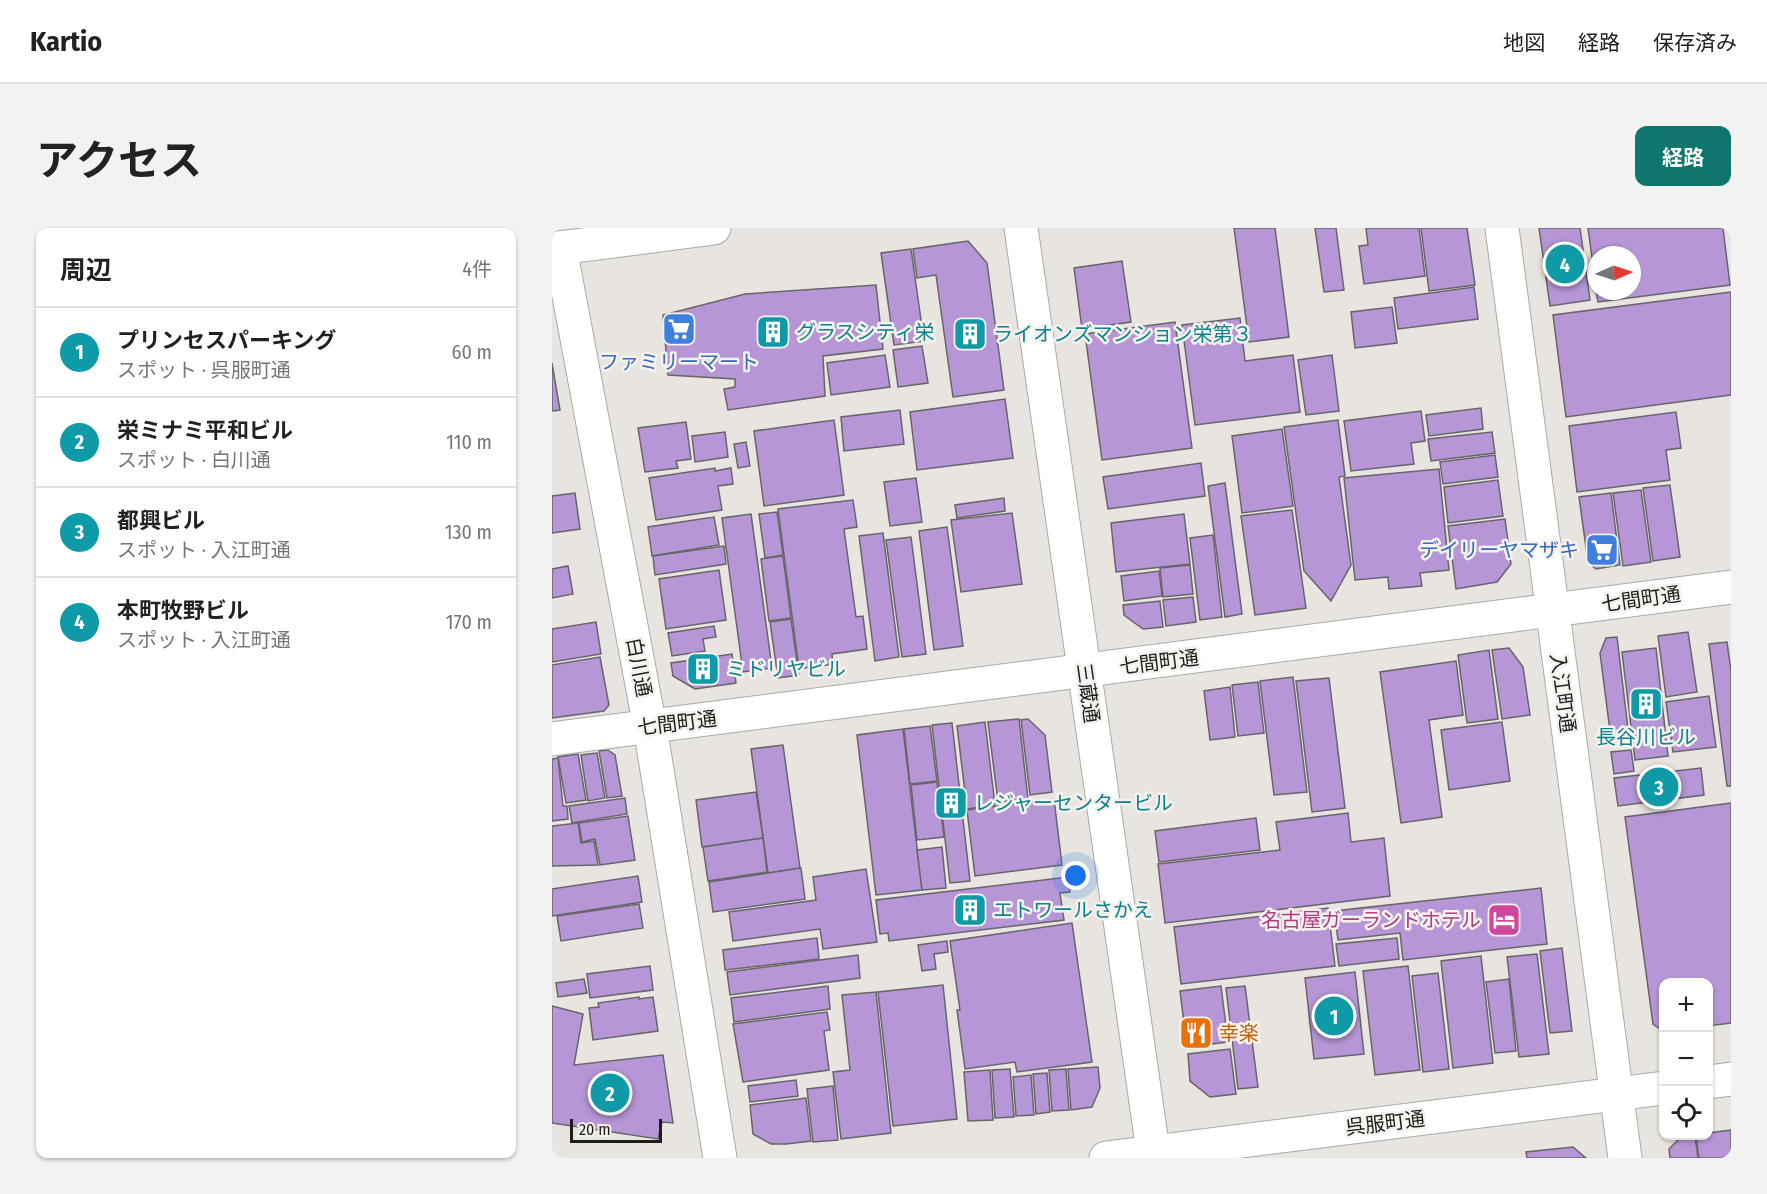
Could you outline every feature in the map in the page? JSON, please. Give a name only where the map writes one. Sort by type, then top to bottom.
[{"type":"street","points":[[556,249],[714,228]]},
{"type":"street","name":"三蔵通","points":[[1022,228],[1154,1155]]},
{"type":"street","name":"入江町通","points":[[1502,228],[1625,1158]]},
{"type":"street","name":"白川通","points":[[556,249],[650,727],[720,1158]]},
{"type":"street","name":"七間町通","points":[[552,739],[1731,587]]},
{"type":"street","points":[[1713,1081],[1731,1079]]},
{"type":"street","name":"呉服町通","points":[[1106,1158],[1154,1155],[1659,1089]]},
{"type":"building","points":[[1234,228],[1275,228],[1289,337],[1249,342]]},
{"type":"building","points":[[1315,228],[1336,228],[1344,290],[1324,292]]},
{"type":"building","points":[[1366,228],[1419,228],[1425,276],[1364,284],[1359,246],[1368,245]]},
{"type":"building","points":[[1421,228],[1467,228],[1475,285],[1429,291]]},
{"type":"building","points":[[1539,228],[1580,228],[1587,278],[1587,300],[1590,300],[1550,306]]},
{"type":"building","points":[[1588,228],[1723,228],[1730,285],[1641,296],[1641,246],[1590,246]]},
{"type":"building","name":"ライオンズマンション栄第３","points":[[968,241],[987,263],[1004,390],[953,397],[936,275],[917,278],[913,249]]},
{"type":"building","points":[[911,249],[924,341],[894,345],[881,253]]},
{"type":"building","points":[[1122,261],[1131,322],[1082,329],[1074,268]]},
{"type":"building","name":"グラスシティ栄","points":[[876,285],[883,349],[823,356],[825,396],[728,410],[724,389],[735,387],[735,379],[668,375],[663,315],[745,294]]},
{"type":"building","points":[[1474,287],[1478,319],[1398,329],[1394,298]]},
{"type":"building","points":[[1731,292],[1731,395],[1566,417],[1553,315]]},
{"type":"building","points":[[1392,307],[1397,343],[1355,348],[1351,312]]},
{"type":"building","points":[[1240,318],[1245,361],[1293,355],[1300,412],[1195,425],[1182,325]]},
{"type":"building","points":[[1175,322],[1192,448],[1102,460],[1085,334]]},
{"type":"building","points":[[922,346],[928,383],[898,387],[893,350]]},
{"type":"building","points":[[885,355],[890,387],[831,395],[827,363]]},
{"type":"building","points":[[1332,355],[1339,411],[1306,415],[1298,360]]},
{"type":"building","points":[[552,363],[560,410],[552,411]]},
{"type":"building","points":[[1005,399],[1013,458],[917,470],[910,412]]},
{"type":"building","points":[[1481,408],[1483,429],[1429,436],[1426,415]]},
{"type":"building","points":[[900,410],[904,444],[844,451],[841,417]]},
{"type":"building","points":[[1421,411],[1425,441],[1411,443],[1414,464],[1351,471],[1344,421]]},
{"type":"building","points":[[1676,412],[1681,448],[1666,450],[1670,480],[1577,492],[1569,426]]},
{"type":"building","points":[[834,420],[844,495],[764,506],[754,431]]},
{"type":"building","points":[[1338,420],[1345,476],[1339,477],[1351,565],[1331,601],[1304,571],[1284,427]]},
{"type":"building","points":[[686,422],[691,459],[676,461],[678,468],[645,472],[638,428]]},
{"type":"building","points":[[1282,429],[1293,506],[1242,513],[1232,436]]},
{"type":"building","points":[[725,432],[728,457],[695,462],[692,436]]},
{"type":"building","points":[[1492,432],[1495,453],[1431,461],[1428,439]]},
{"type":"building","points":[[746,442],[750,466],[738,468],[734,444]]},
{"type":"building","points":[[1495,455],[1498,477],[1443,484],[1440,462]]},
{"type":"building","points":[[1201,463],[1205,496],[1108,509],[1103,477]]},
{"type":"building","points":[[715,468],[715,471],[731,468],[733,484],[718,486],[722,510],[656,520],[649,478]]},
{"type":"building","points":[[1439,469],[1449,570],[1420,573],[1422,586],[1389,589],[1388,577],[1355,580],[1344,478]]},
{"type":"building","points":[[916,478],[922,522],[890,526],[884,482]]},
{"type":"building","points":[[1498,480],[1503,516],[1448,523],[1444,487]]},
{"type":"building","points":[[1225,483],[1242,614],[1225,617],[1208,486]]},
{"type":"building","points":[[1670,485],[1680,557],[1653,561],[1643,488]]},
{"type":"building","points":[[1641,490],[1651,562],[1623,566],[1613,493]]},
{"type":"building","points":[[575,493],[580,529],[552,533],[552,496]]},
{"type":"building","points":[[1611,493],[1620,565],[1596,569],[1588,562],[1579,497]]},
{"type":"building","points":[[1004,498],[1005,511],[957,518],[955,505]]},
{"type":"building","points":[[853,500],[857,527],[844,529],[856,617],[863,616],[867,649],[832,654],[833,664],[799,669],[778,509]]},
{"type":"building","points":[[1292,510],[1306,608],[1255,615],[1241,516]]},
{"type":"building","points":[[777,512],[783,555],[765,558],[759,514]]},
{"type":"building","points":[[1012,513],[1022,584],[961,592],[951,520]]},
{"type":"building","points":[[751,514],[772,668],[743,672],[722,518]]},
{"type":"building","points":[[1184,514],[1190,564],[1116,572],[1111,523]]},
{"type":"building","points":[[714,517],[719,545],[652,556],[648,527]]},
{"type":"building","points":[[1505,519],[1511,564],[1497,582],[1456,589],[1448,526]]},
{"type":"building","points":[[947,527],[963,646],[934,650],[919,531]]},
{"type":"building","points":[[883,533],[899,657],[875,661],[859,536]]},
{"type":"building","points":[[1213,535],[1222,617],[1200,620],[1190,538]]},
{"type":"building","points":[[911,537],[926,654],[902,657],[886,540]]},
{"type":"building","points":[[724,546],[726,564],[655,575],[653,556]]},
{"type":"building","points":[[783,556],[791,618],[769,621],[761,559]]},
{"type":"building","points":[[1190,565],[1193,594],[1163,597],[1160,568]]},
{"type":"building","points":[[568,566],[573,594],[552,598],[552,569]]},
{"type":"building","points":[[719,570],[726,620],[666,629],[659,579]]},
{"type":"building","points":[[1159,571],[1162,596],[1124,601],[1121,576]]},
{"type":"building","points":[[1193,597],[1196,622],[1166,626],[1163,600]]},
{"type":"building","points":[[1160,601],[1163,627],[1143,629],[1124,615],[1123,605]]},
{"type":"building","points":[[791,619],[799,675],[778,678],[770,622]]},
{"type":"building","points":[[596,622],[601,654],[552,662],[552,629]]},
{"type":"building","points":[[714,626],[716,637],[703,639],[705,651],[672,656],[668,633]]},
{"type":"building","points":[[1688,632],[1697,692],[1666,697],[1658,636]]},
{"type":"building","points":[[1617,637],[1629,737],[1611,739],[1600,653],[1606,638]]},
{"type":"building","points":[[1727,642],[1731,671],[1731,786],[1727,786],[1709,644]]},
{"type":"building","points":[[1509,648],[1523,667],[1530,715],[1502,719],[1492,650]]},
{"type":"building","name":"長谷川ビル","points":[[1656,648],[1668,756],[1635,760],[1622,652]]},
{"type":"building","points":[[1489,650],[1498,719],[1467,723],[1458,655]]},
{"type":"building","name":"ミドリヤビル","points":[[732,654],[736,683],[695,689],[673,676],[671,663]]},
{"type":"building","points":[[600,657],[609,705],[604,711],[552,718],[552,665]]},
{"type":"building","points":[[1456,661],[1463,715],[1429,720],[1442,817],[1401,823],[1380,672]]},
{"type":"building","points":[[1293,677],[1307,792],[1274,795],[1260,681]]},
{"type":"building","points":[[1329,678],[1345,808],[1312,812],[1296,681]]},
{"type":"building","points":[[1258,682],[1264,733],[1238,736],[1232,685]]},
{"type":"building","points":[[1230,687],[1235,737],[1210,740],[1204,691]]},
{"type":"building","points":[[1709,696],[1716,747],[1673,752],[1666,702]]},
{"type":"building","points":[[1019,719],[1028,799],[998,802],[988,722]]},
{"type":"building","points":[[1028,719],[1045,735],[1052,792],[1030,795],[1021,720]]},
{"type":"building","points":[[985,722],[995,805],[967,809],[957,726]]},
{"type":"building","points":[[1502,722],[1510,781],[1449,790],[1441,730]]},
{"type":"building","name":"レジャーセンタービル","points":[[952,723],[970,881],[950,883],[932,725]]},
{"type":"building","points":[[930,726],[937,781],[910,784],[904,729]]},
{"type":"building","points":[[903,729],[922,890],[876,895],[857,735]]},
{"type":"building","points":[[783,745],[800,868],[768,873],[751,749]]},
{"type":"building","points":[[608,750],[615,755],[622,796],[607,798],[599,751]]},
{"type":"building","points":[[1631,750],[1634,771],[1614,774],[1611,752]]},
{"type":"building","points":[[597,753],[605,798],[588,801],[581,755]]},
{"type":"building","points":[[578,754],[586,800],[566,803],[558,757]]},
{"type":"building","points":[[558,758],[563,806],[567,806],[568,819],[552,821],[552,759]]},
{"type":"building","points":[[1701,768],[1704,795],[1618,806],[1614,778]]},
{"type":"building","points":[[937,782],[944,837],[917,840],[911,785]]},
{"type":"building","points":[[756,792],[763,838],[702,847],[696,800]]},
{"type":"building","points":[[625,798],[627,814],[572,823],[569,806]]},
{"type":"building","points":[[1054,799],[1062,865],[975,876],[967,810]]},
{"type":"building","points":[[1731,803],[1731,1023],[1713,1025],[1713,978],[1659,978],[1659,1028],[1653,1024],[1625,817]]},
{"type":"building","points":[[1348,813],[1351,842],[1384,838],[1390,896],[1165,923],[1158,864],[1280,850],[1276,822]]},
{"type":"building","points":[[628,816],[635,860],[600,865],[595,839],[582,842],[579,823]]},
{"type":"building","points":[[1256,818],[1260,850],[1159,862],[1155,831]]},
{"type":"building","points":[[578,823],[581,843],[594,841],[598,865],[552,866],[552,826]]},
{"type":"building","points":[[763,838],[767,872],[708,881],[703,847]]},
{"type":"building","points":[[942,847],[946,888],[922,890],[917,850]]},
{"type":"building","points":[[801,868],[805,899],[713,912],[709,882]]},
{"type":"building","points":[[866,869],[877,942],[823,949],[820,929],[733,941],[729,912],[816,900],[813,877]]},
{"type":"building","points":[[638,876],[642,902],[552,916],[552,889]]},
{"type":"building","name":"エトワールさかえ","points":[[1068,877],[1070,892],[1060,893],[1064,920],[889,941],[888,933],[880,934],[876,900]]},
{"type":"building","name":"名古屋ガーランドホテル","points":[[1541,888],[1547,944],[1403,960],[1400,933],[1338,940],[1334,911]]},
{"type":"building","points":[[639,904],[643,928],[561,941],[557,916]]},
{"type":"building","points":[[1328,908],[1335,966],[1181,984],[1174,927]]},
{"type":"building","points":[[1072,923],[1092,1062],[1017,1072],[1015,1062],[965,1069],[957,1010],[960,1010],[950,941]]},
{"type":"building","points":[[817,938],[819,959],[725,970],[723,950]]},
{"type":"building","points":[[1397,938],[1399,959],[1339,966],[1336,944]]},
{"type":"building","points":[[947,941],[948,952],[934,954],[936,969],[922,971],[918,945]]},
{"type":"building","points":[[1562,948],[1572,1031],[1550,1033],[1540,951]]},
{"type":"building","points":[[1537,954],[1549,1054],[1519,1057],[1507,957]]},
{"type":"building","points":[[858,955],[860,978],[730,995],[727,972]]},
{"type":"building","points":[[1481,956],[1493,1063],[1453,1068],[1441,961]]},
{"type":"building","points":[[650,966],[653,990],[590,998],[587,974]]},
{"type":"building","points":[[1408,966],[1420,1070],[1375,1075],[1363,971]]},
{"type":"building","points":[[1355,972],[1364,1054],[1314,1059],[1305,978]]},
{"type":"building","points":[[1438,973],[1449,1069],[1423,1072],[1412,976]]},
{"type":"building","points":[[584,979],[587,993],[558,997],[556,983]]},
{"type":"building","points":[[1509,979],[1516,1051],[1495,1053],[1486,982]]},
{"type":"building","points":[[943,985],[957,1119],[893,1126],[878,992]]},
{"type":"building","points":[[828,986],[830,1009],[734,1022],[731,998]]},
{"type":"building","points":[[1221,986],[1228,1042],[1187,1047],[1180,991]]},
{"type":"building","points":[[1245,986],[1258,1087],[1238,1089],[1226,988]]},
{"type":"building","points":[[876,992],[891,1133],[841,1139],[833,1072],[850,1070],[842,995]]},
{"type":"building","points":[[639,997],[639,999],[653,997],[658,1031],[593,1040],[589,1008],[599,1007],[598,1003]]},
{"type":"building","points":[[552,1006],[583,1014],[574,1065],[663,1055],[673,1123],[662,1122],[658,1139],[552,1123]]},
{"type":"building","points":[[827,1012],[830,1030],[824,1031],[829,1070],[743,1082],[733,1024]]},
{"type":"building","points":[[1230,1049],[1236,1094],[1210,1097],[1190,1081],[1188,1054]]},
{"type":"building","points":[[1098,1067],[1100,1088],[1092,1107],[1071,1110],[1068,1069]]},
{"type":"building","points":[[1010,1069],[1014,1117],[995,1118],[992,1070]]},
{"type":"building","points":[[1066,1069],[1069,1110],[1052,1111],[1049,1070]]},
{"type":"building","points":[[990,1070],[993,1120],[968,1121],[964,1072]]},
{"type":"building","points":[[1047,1073],[1050,1112],[1036,1114],[1033,1074]]},
{"type":"building","points":[[1031,1075],[1034,1115],[1016,1116],[1013,1077]]},
{"type":"building","points":[[796,1080],[798,1096],[750,1102],[748,1086]]},
{"type":"building","points":[[833,1086],[838,1140],[813,1142],[807,1089]]},
{"type":"building","points":[[806,1098],[811,1141],[771,1144],[753,1134],[750,1105]]},
{"type":"building","points":[[1731,1130],[1731,1158],[1699,1158],[1697,1140],[1713,1140],[1713,1132]]},
{"type":"building","points":[[1678,1140],[1696,1140],[1698,1158],[1670,1158],[1669,1149]]},
{"type":"building","points":[[1573,1147],[1586,1158],[1527,1158],[1526,1152]]},
{"type":"place","name":"本町牧野ビル","points":[[1565,264]]},
{"type":"place","name":"ファミリーマート","points":[[679,329]]},
{"type":"place","name":"グラスシティ栄","points":[[773,332]]},
{"type":"place","name":"ライオンズマンション栄第３","points":[[970,334]]},
{"type":"place","name":"デイリーヤマザキ","points":[[1602,550]]},
{"type":"place","name":"ミドリヤビル","points":[[703,669]]},
{"type":"place","name":"長谷川ビル","points":[[1646,704]]},
{"type":"place","name":"都興ビル","points":[[1659,787]]},
{"type":"place","name":"レジャーセンタービル","points":[[951,803]]},
{"type":"place","name":"エトワールさかえ","points":[[970,910]]},
{"type":"place","name":"名古屋ガーランドホテル","points":[[1504,920]]},
{"type":"place","name":"プリンセスパーキング","points":[[1334,1016]]},
{"type":"place","name":"幸楽","points":[[1196,1033]]},
{"type":"place","name":"栄ミナミ平和ビル","points":[[610,1093]]}]
